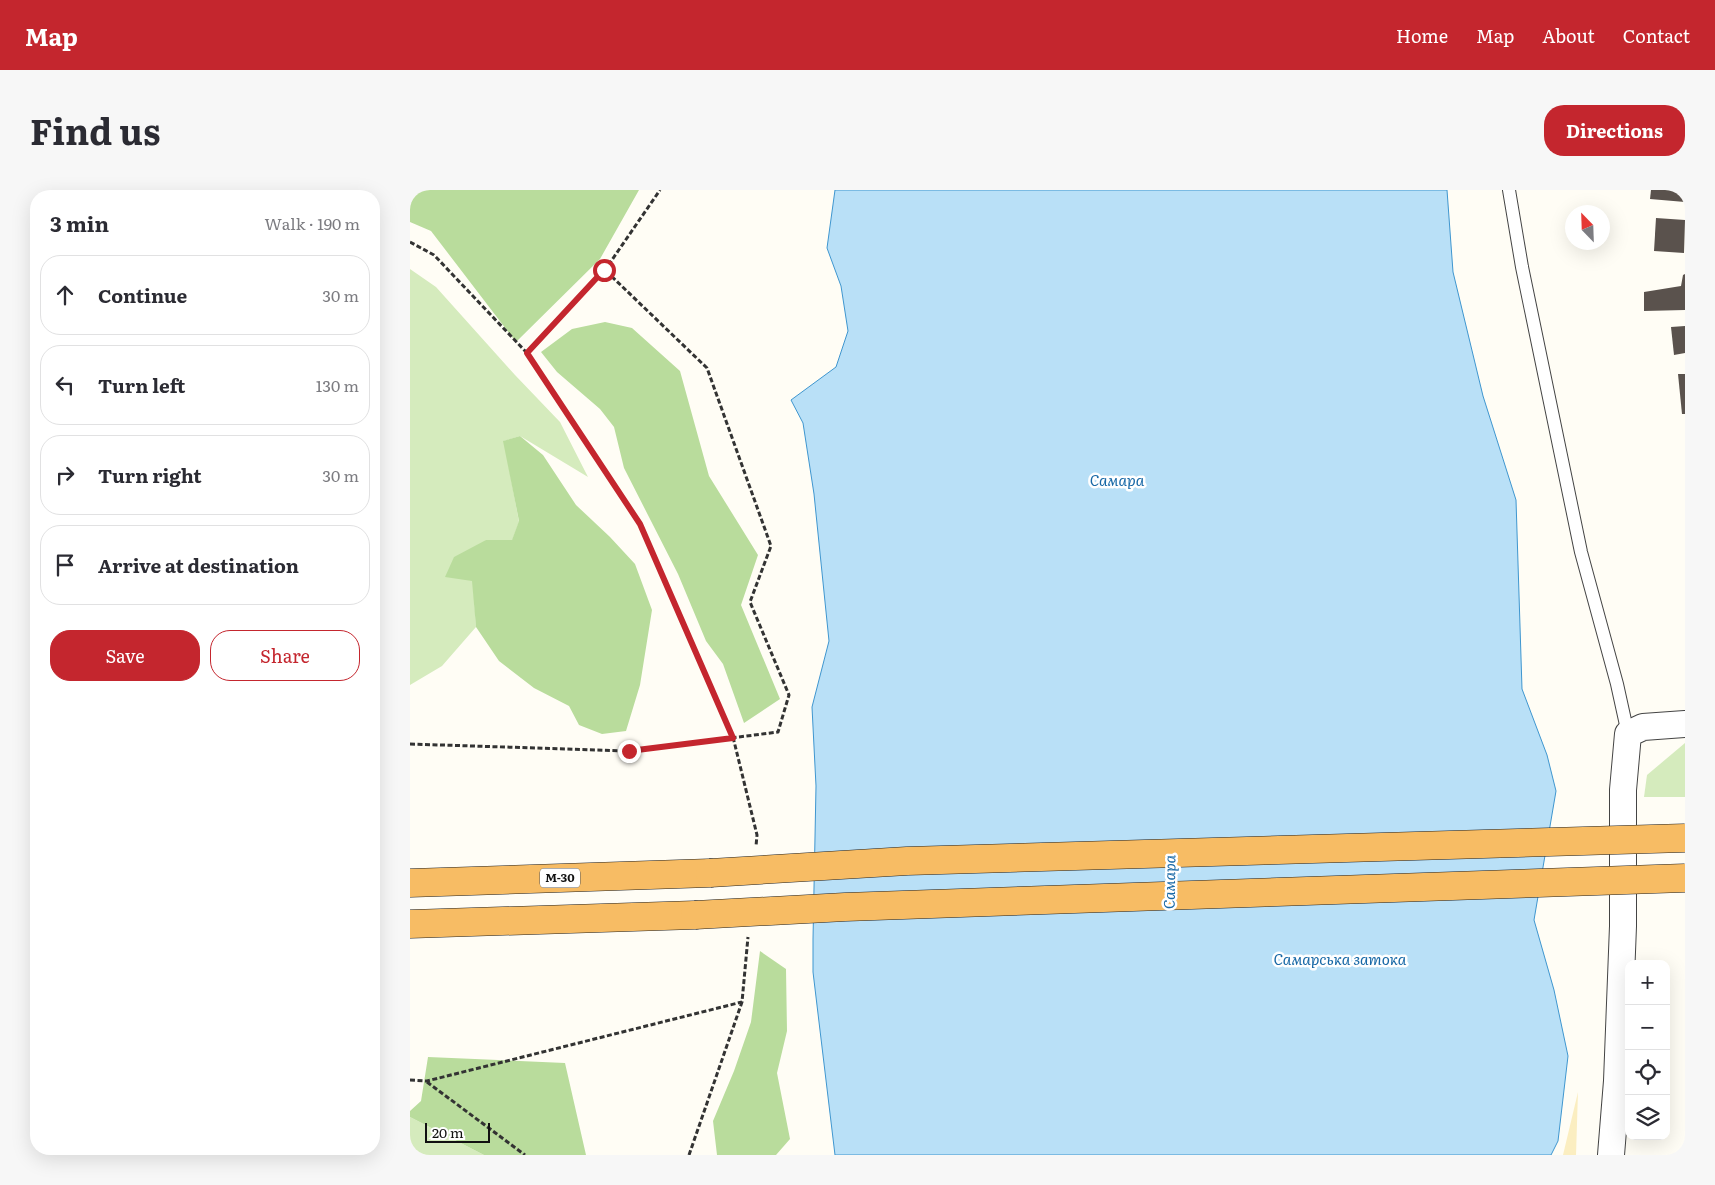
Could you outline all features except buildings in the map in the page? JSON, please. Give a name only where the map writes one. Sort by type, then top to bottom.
[{"type":"highway","name":"М-30","points":[[410,883],[710,873],[907,861],[1685,838]]},
{"type":"highway","points":[[410,924],[695,915],[865,906],[1685,878]]},
{"type":"street","points":[[1612,1155],[1618,1081],[1623,926],[1623,790],[1628,734],[1643,727],[1685,724]]},
{"type":"lane","points":[[1509,190],[1522,267],[1582,552],[1617,684],[1628,734]]},
{"type":"path","points":[[527,353],[604,270],[660,190]]},
{"type":"path","points":[[410,242],[434,255],[527,353],[640,524],[733,738]]},
{"type":"path","points":[[410,744],[629,751],[778,732],[789,695],[750,602],[771,546],[707,368],[604,270]]},
{"type":"path","points":[[410,1080],[426,1081],[742,1002],[690,1155]]},
{"type":"path","points":[[426,1081],[525,1155]]},
{"type":"green space","points":[[410,190],[639,190],[600,259],[516,342],[431,231],[410,222]]},
{"type":"green space","points":[[410,269],[436,287],[560,422],[588,477],[520,436],[504,441],[519,522],[512,541],[486,540],[473,581],[476,627],[442,666],[410,685]]},
{"type":"green space","points":[[605,322],[632,328],[680,371],[709,476],[758,555],[741,605],[780,699],[744,723],[723,664],[706,641],[678,574],[624,468],[614,427],[600,409],[557,372],[541,352],[572,329]]},
{"type":"green space","points":[[520,436],[543,455],[576,505],[635,564],[652,610],[640,685],[626,731],[602,734],[579,725],[569,706],[534,688],[499,661],[476,627],[472,581],[445,577],[454,557],[486,540],[512,540],[519,521],[503,441]]},
{"type":"green space","points":[[1685,743],[1685,797],[1644,797],[1647,775]]},
{"type":"green space","points":[[760,951],[786,969],[787,1031],[777,1073],[790,1139],[776,1155],[717,1155],[713,1121],[734,1071],[751,1022]]},
{"type":"green space","points":[[428,1057],[565,1063],[586,1155],[484,1155],[410,1117],[410,1111],[421,1101]]},
{"type":"green space","points":[[410,1117],[484,1155],[410,1155]]},
{"type":"sand","points":[[1578,1092],[1576,1155],[1563,1155]]},
{"type":"water","points":[[835,190],[1447,190],[1453,272],[1483,396],[1516,500],[1522,689],[1547,755],[1556,791],[1534,920],[1554,990],[1568,1056],[1558,1141],[1551,1155],[835,1155],[813,972],[816,786],[812,707],[829,641],[814,494],[803,423],[791,400],[836,367],[848,331],[841,286],[827,248]]},
{"type":"route","points":[[604,270],[527,353],[640,524],[733,738],[629,751]]},
{"type":"water label","name":"Самара","points":[[1117,481]]},
{"type":"water label","name":"Самара","points":[[1170,882]]},
{"type":"water label","name":"Самарська затока","points":[[1340,960]]}]
